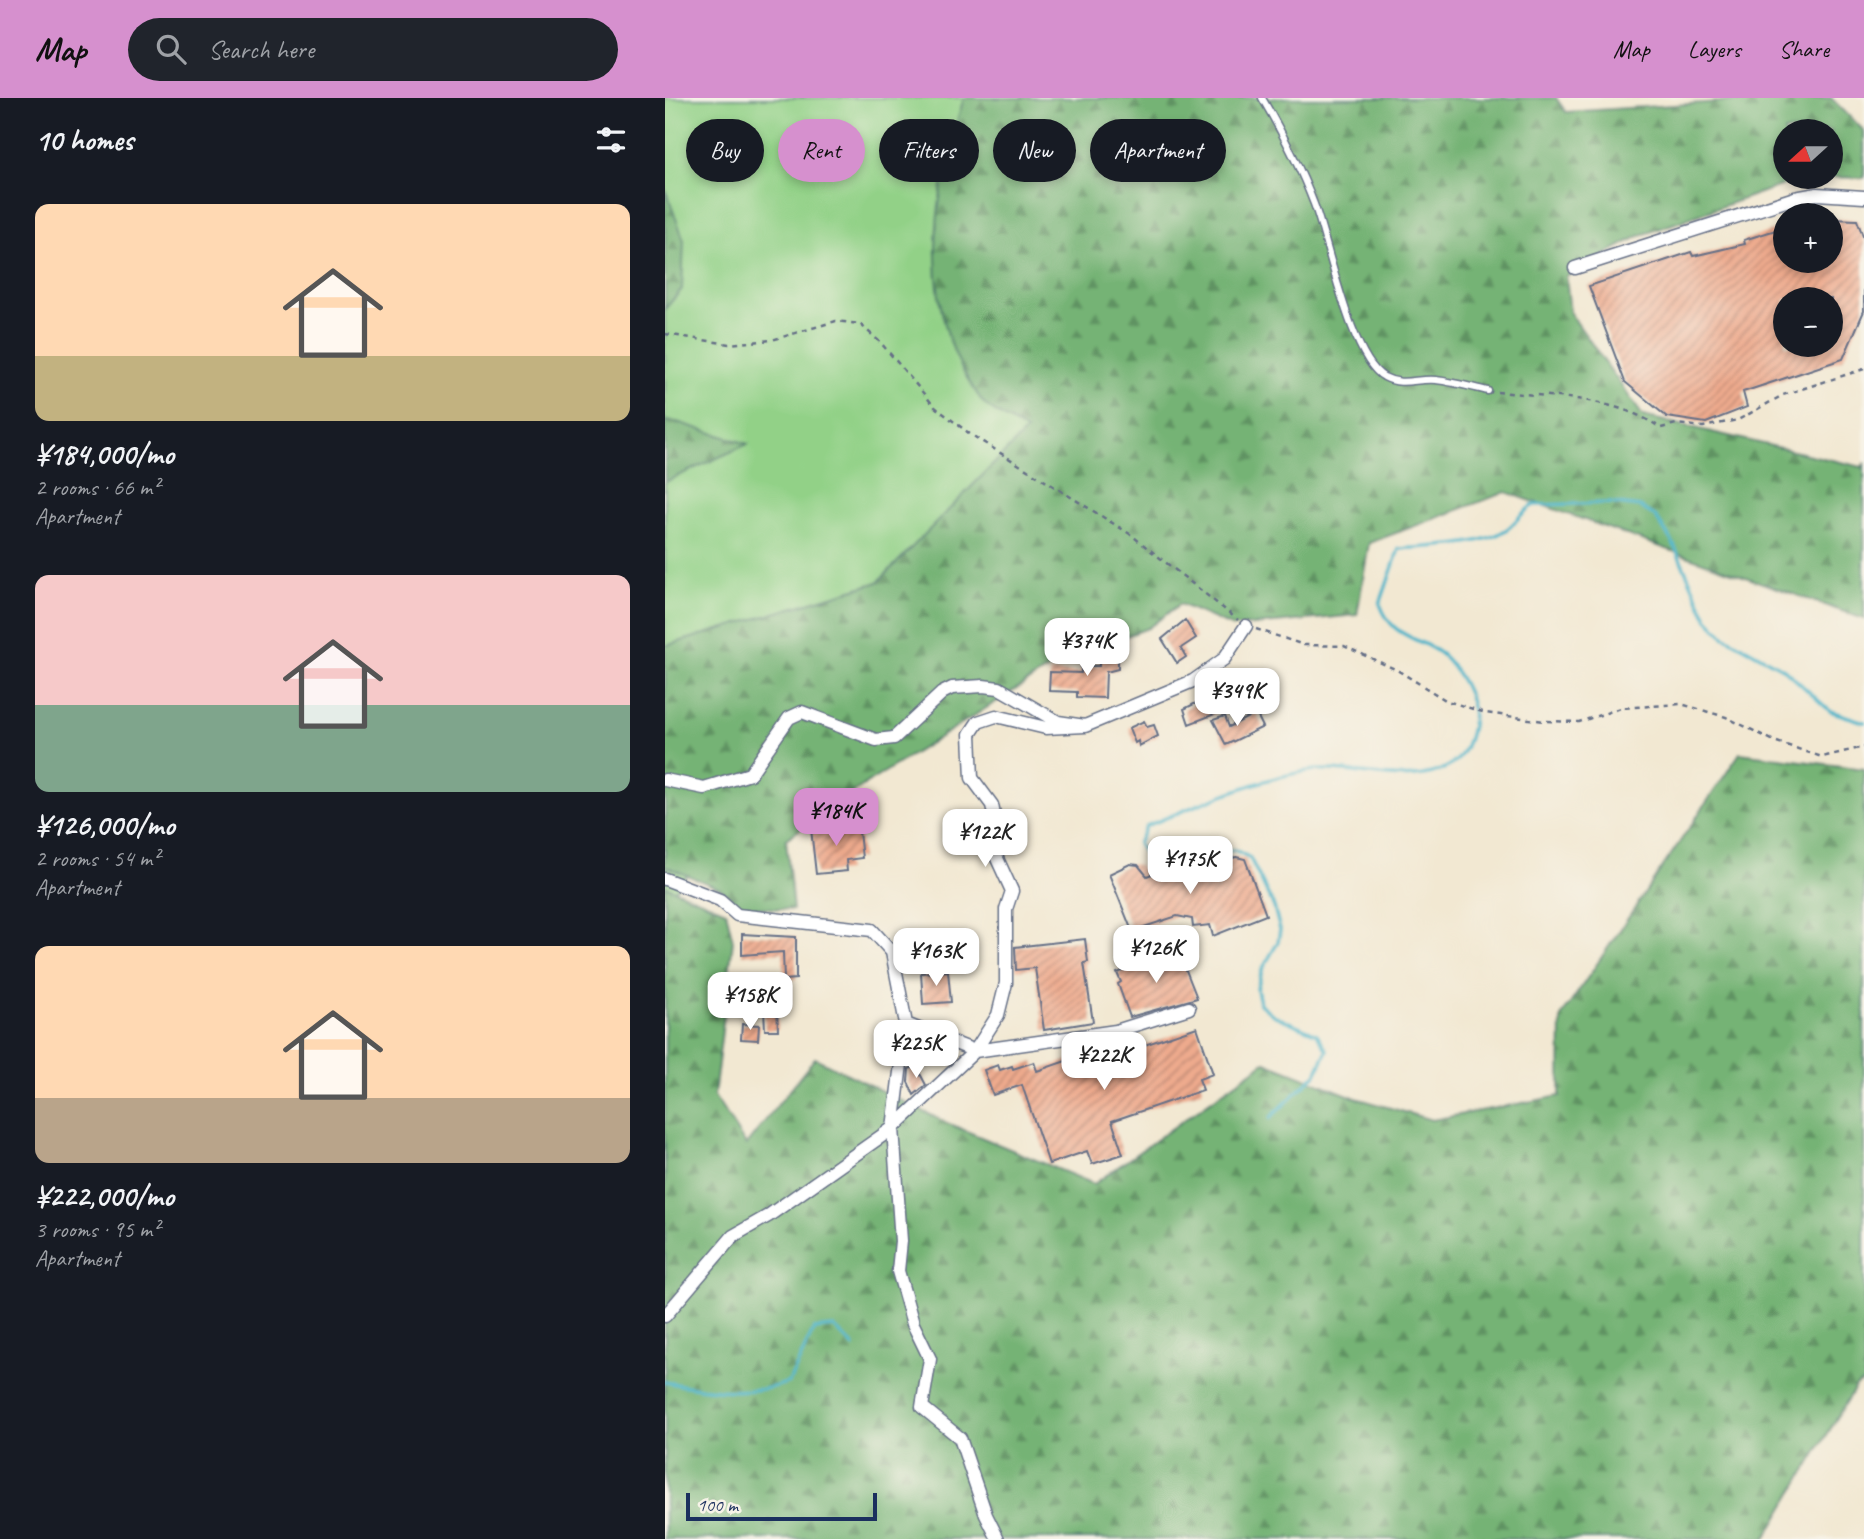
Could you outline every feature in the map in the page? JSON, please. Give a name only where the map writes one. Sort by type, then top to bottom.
[{"type":"street","points":[[1575,268],[1795,198],[1817,194],[1864,197]]},
{"type":"street","points":[[665,1315],[733,1236],[768,1216],[893,1128],[975,1051],[998,1015],[1006,982],[1006,909],[1012,891],[989,841],[994,815],[992,805],[972,778],[969,734],[978,722],[996,716],[1047,728],[1085,726],[1193,681],[1224,659],[1246,626]]},
{"type":"street","points":[[665,780],[704,788],[750,774],[789,718],[802,712],[876,740],[894,738],[941,693],[960,687],[999,688],[1058,722],[1085,726]]},
{"type":"street","points":[[665,879],[720,900],[737,915],[872,930],[892,951],[906,1024],[893,1128],[901,1241],[898,1271],[913,1324],[930,1359],[922,1407],[960,1438],[986,1515],[998,1539]]},
{"type":"street","points":[[906,1024],[975,1051],[1116,1031],[1189,1008]]},
{"type":"lane","points":[[1262,98],[1294,155],[1315,206],[1333,275],[1350,322],[1381,376],[1403,384],[1434,380],[1489,391]]},
{"type":"path","points":[[665,334],[729,344],[772,340],[836,321],[860,324],[881,343],[935,407],[970,435],[1130,534],[1246,626],[1304,645],[1344,646],[1397,670],[1447,701],[1486,713],[1544,721],[1579,722],[1621,708],[1681,704],[1726,717],[1774,741],[1822,757],[1864,747]]},
{"type":"path","points":[[1489,391],[1601,402],[1643,416],[1661,428],[1676,424],[1703,427],[1738,420],[1783,395],[1864,369]]},
{"type":"green space","points":[[665,98],[1018,98],[1019,119],[993,119],[993,182],[1022,182],[1034,428],[665,903]]},
{"type":"green space","points":[[964,98],[1556,98],[1566,112],[1781,98],[1831,98],[1864,131],[1864,178],[1843,177],[1843,119],[1773,119],[1773,188],[1639,236],[1566,276],[1570,313],[1643,416],[1862,467],[1864,464],[1864,619],[1506,492],[1369,543],[1357,615],[1233,627],[1180,604],[1148,628],[1064,659],[864,785],[786,839],[793,910],[740,906],[721,889],[665,866],[665,646],[878,582],[1026,431],[991,410],[982,401],[961,366],[946,330],[938,292],[936,253],[943,182],[979,182],[979,119],[958,119]]},
{"type":"green space","points":[[665,189],[684,240],[682,289],[665,309]]},
{"type":"green space","points":[[665,421],[677,422],[748,444],[665,482]]},
{"type":"green space","points":[[1740,753],[1864,769],[1864,1381],[1856,1386],[1765,1539],[665,1539],[665,886],[726,911],[733,941],[714,1096],[746,1145],[815,1058],[947,1123],[1094,1184],[1265,1062],[1356,1098],[1432,1120],[1560,1096],[1561,1017]]},
{"type":"building","points":[[1843,219],[1857,220],[1864,239],[1864,311],[1843,359],[1743,392],[1747,407],[1706,423],[1667,417],[1625,382],[1589,286],[1691,252],[1693,256],[1745,244],[1744,240],[1773,231],[1773,273],[1843,273]]},
{"type":"building","points":[[1185,620],[1196,638],[1181,648],[1186,657],[1177,663],[1162,639]]},
{"type":"building","points":[[1099,651],[1118,651],[1118,669],[1106,672],[1105,698],[1077,697],[1077,692],[1049,691],[1050,672],[1081,673],[1081,666],[1099,666]]},
{"type":"building","points":[[1208,697],[1215,714],[1189,724],[1184,709]]},
{"type":"building","points":[[1256,713],[1263,727],[1226,745],[1213,720],[1225,716],[1229,727]]},
{"type":"building","points":[[1144,721],[1147,727],[1154,725],[1158,736],[1139,746],[1129,728]]},
{"type":"building","points":[[858,824],[862,858],[846,860],[847,871],[816,874],[811,829]]},
{"type":"building","points":[[1236,857],[1245,859],[1266,915],[1213,936],[1210,925],[1193,927],[1192,919],[1177,916],[1132,931],[1109,874],[1130,864],[1138,865],[1147,876],[1159,871],[1176,875]]},
{"type":"building","points":[[742,934],[796,937],[796,979],[784,980],[783,952],[742,955]]},
{"type":"building","points":[[1085,939],[1088,962],[1084,963],[1093,1022],[1044,1030],[1035,968],[1016,970],[1015,947]]},
{"type":"building","points":[[1178,950],[1197,998],[1130,1017],[1118,984],[1121,982],[1117,973]]},
{"type":"building","points":[[948,971],[951,1002],[923,1004],[921,973]]},
{"type":"building","points":[[764,1009],[777,1009],[778,1030],[765,1030]]},
{"type":"building","points":[[742,1024],[759,1025],[758,1040],[741,1039]]},
{"type":"building","points":[[1197,1027],[1213,1074],[1199,1079],[1203,1090],[1112,1121],[1123,1154],[1092,1164],[1087,1151],[1049,1164],[1022,1085],[993,1095],[984,1070],[998,1065],[1000,1070],[1012,1066],[1013,1069],[1034,1062],[1037,1071],[1089,1053],[1092,1063]]},
{"type":"building","points":[[916,1066],[926,1085],[914,1095],[908,1082],[909,1069]]},
{"type":"waterway","points":[[1270,1118],[1316,1074],[1327,1050],[1317,1034],[1273,1015],[1260,1004],[1257,989],[1262,970],[1278,942],[1280,930],[1274,907],[1250,858],[1235,850],[1165,858],[1145,855],[1138,844],[1146,826],[1266,780],[1326,770],[1417,776],[1434,772],[1457,760],[1469,739],[1472,722],[1472,707],[1463,683],[1441,654],[1396,628],[1380,604],[1399,549],[1483,540],[1506,530],[1534,505],[1610,503],[1640,507],[1655,516],[1673,543],[1707,618],[1724,636],[1784,669],[1830,711],[1864,722]]},
{"type":"waterway","points":[[665,1382],[728,1391],[775,1387],[789,1382],[814,1329],[834,1327],[854,1347]]}]
